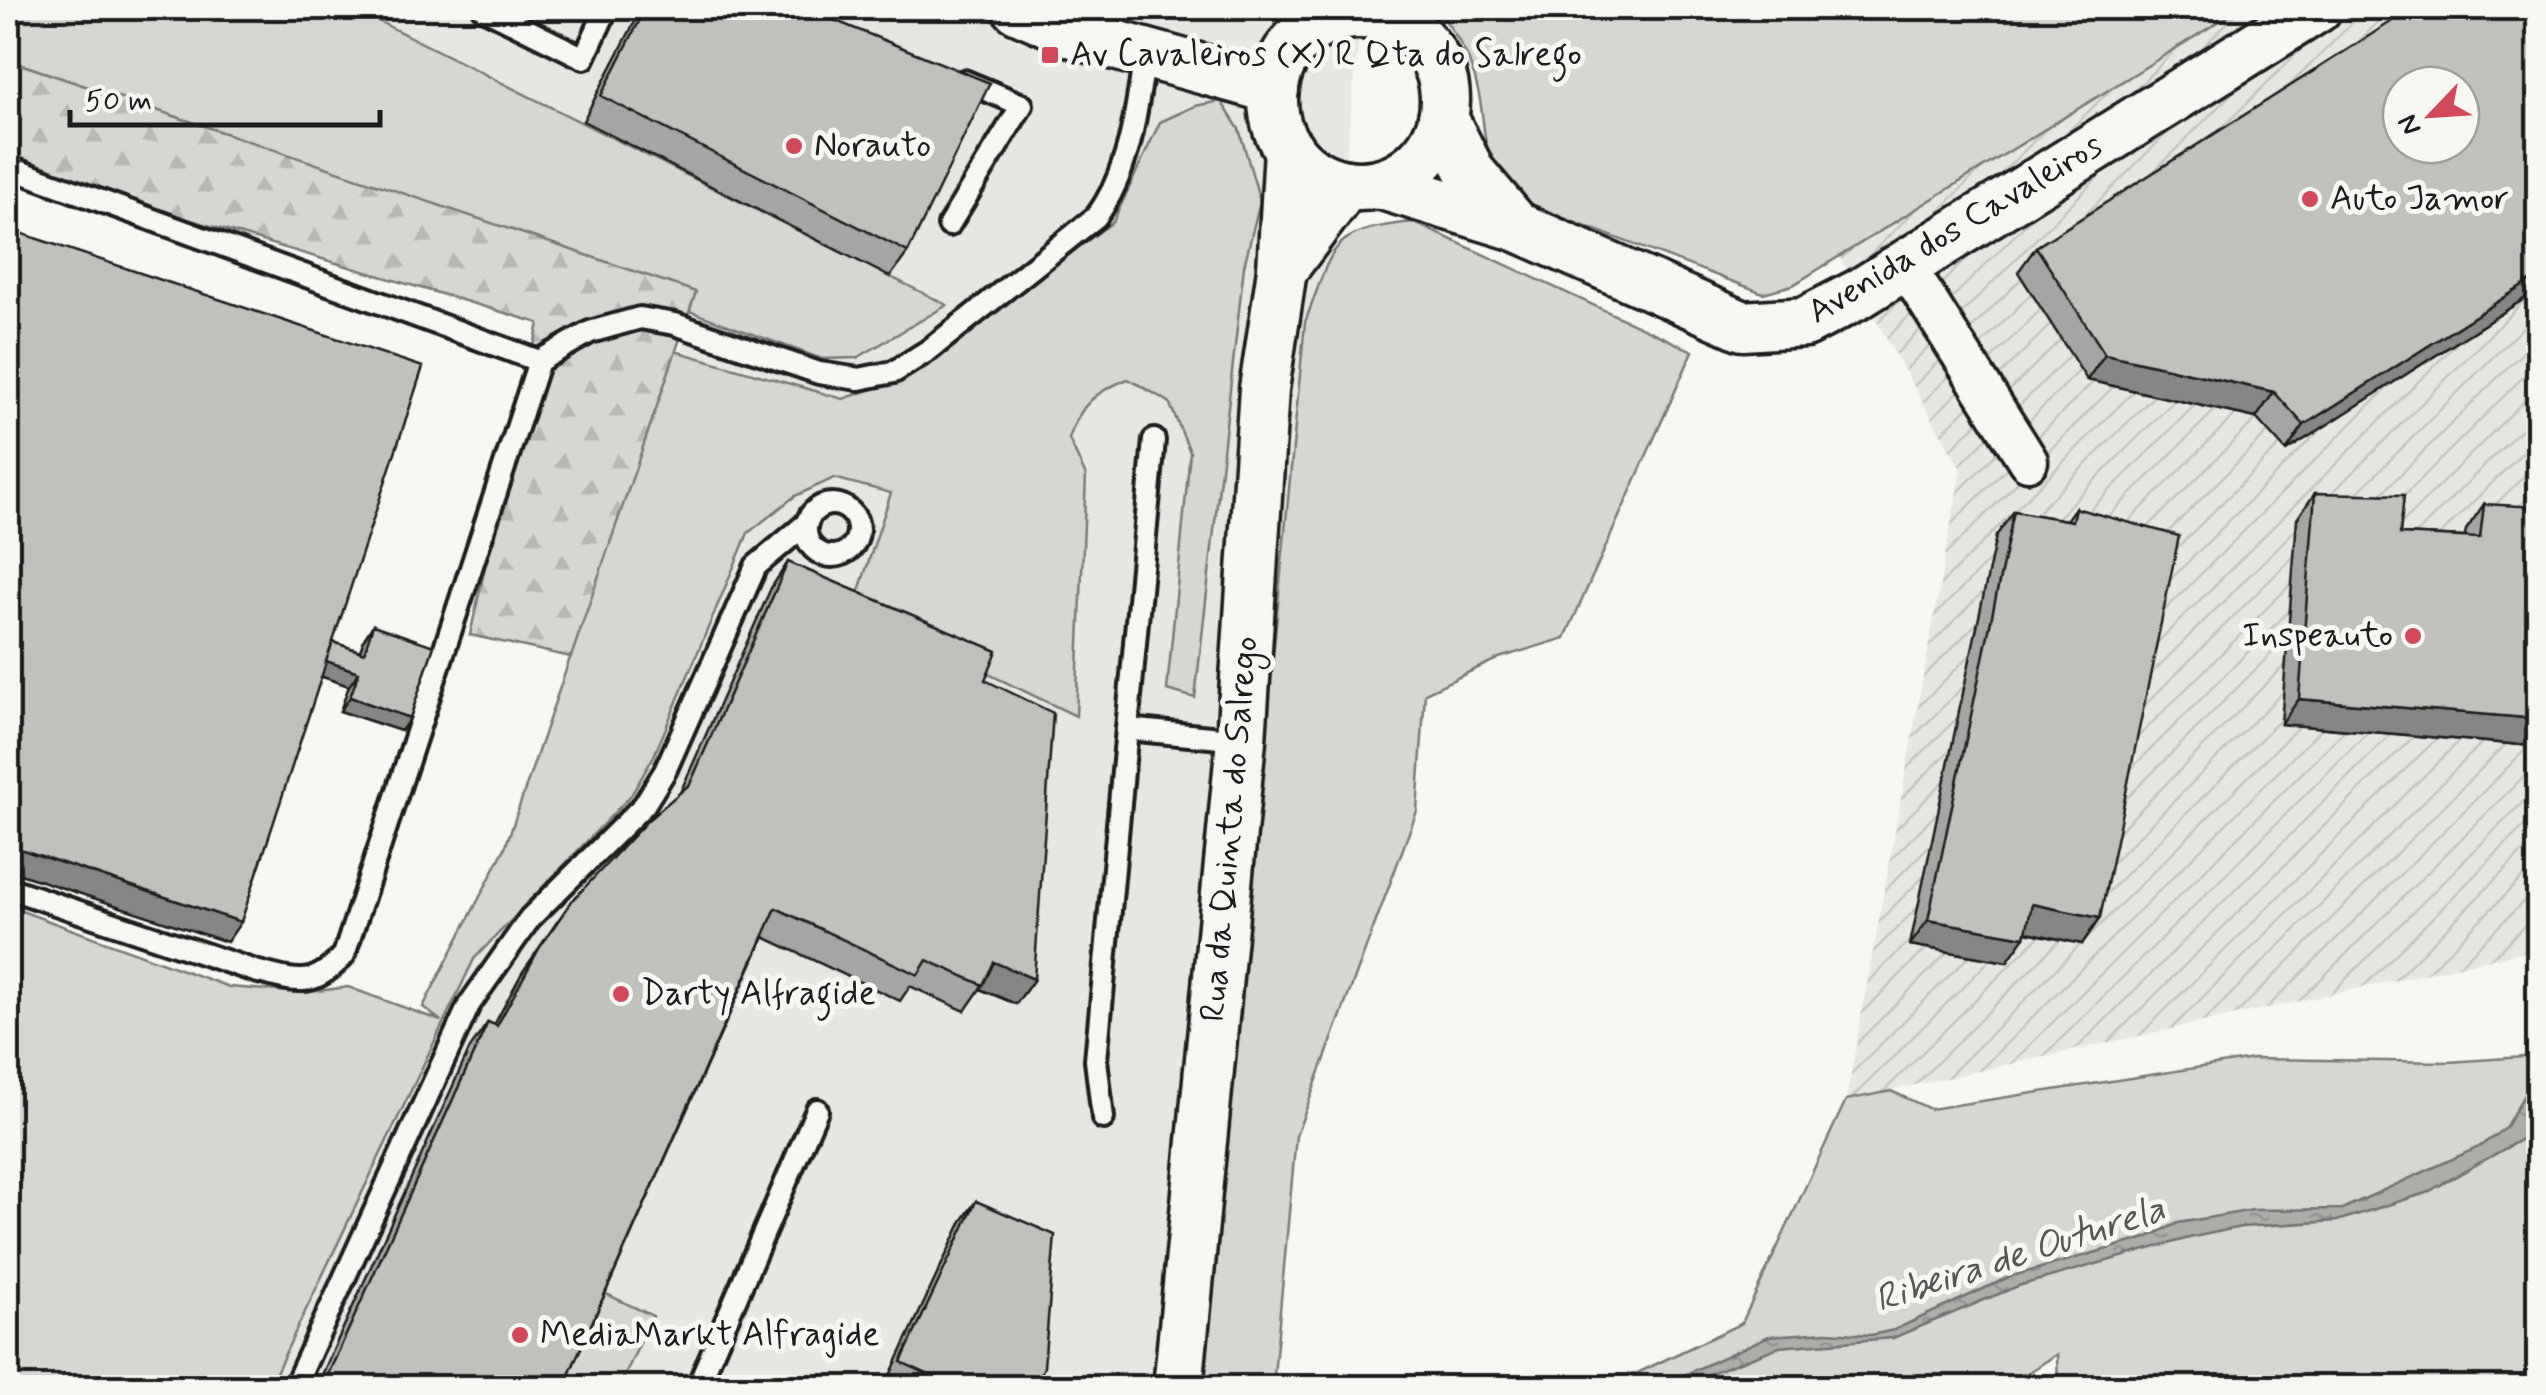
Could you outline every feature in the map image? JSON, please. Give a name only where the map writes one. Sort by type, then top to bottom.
[{"type":"street","points":[[1016,8],[1079,34],[1274,89]]},
{"type":"street","name":"Avenida dos Cavaleiros","points":[[1362,184],[1516,226],[1743,326],[1805,322],[1904,266],[2318,8]]},
{"type":"street","points":[[1381,12],[1426,45],[1445,92],[1443,118],[1421,160],[1402,175],[1362,184],[1324,178],[1288,149],[1278,130],[1274,89],[1282,60],[1300,36],[1324,20],[1381,12]]},
{"type":"street","name":"Avenida dos Cavaleiros","points":[[1443,118],[1471,173],[1516,226]]},
{"type":"street","name":"Rua da Quinta do Salrego","points":[[1178,1388],[1241,740],[1264,389],[1282,270],[1288,149]]},
{"type":"street","name":"Rua da Quinta do Salrego","points":[[1282,270],[1362,184]]},
{"type":"street","points":[[1904,266],[2028,461]]},
{"type":"lane","points":[[483,8],[584,58],[607,8]]},
{"type":"lane","points":[[8,888],[295,982],[324,977],[344,955],[540,362],[590,332],[640,318],[675,324],[818,372],[859,378],[894,372],[929,350],[1096,217],[1114,193],[1137,105],[1145,52]]},
{"type":"lane","points":[[949,75],[1022,105],[949,225]]},
{"type":"lane","points":[[8,167],[540,362]]},
{"type":"lane","points":[[1103,1118],[1096,1060],[1154,440]]},
{"type":"lane","points":[[294,1388],[479,989],[530,918],[644,805],[665,771],[756,566],[807,523]]},
{"type":"lane","points":[[1127,729],[1241,740]]},
{"type":"lane","points":[[697,1388],[817,1110]]},
{"type":"shaded area","points":[[8,8],[1362,8],[1337,242],[1305,322],[1203,1387],[230,1387],[514,848],[703,289]]},
{"type":"shaded area","points":[[2229,8],[2538,8],[2538,949],[1846,1100],[1961,469],[1833,245]]},
{"type":"green space","points":[[8,8],[352,8],[947,305],[857,358],[822,359],[689,311],[695,292],[8,60]]},
{"type":"green space","points":[[1437,8],[2241,8],[1793,285],[1763,293],[1539,209],[1515,191],[1491,159],[1469,61]]},
{"type":"green space","points":[[8,60],[696,292],[571,657],[470,635],[539,323],[8,166]]},
{"type":"green space","points":[[1221,101],[1239,129],[1260,201],[1244,266],[1195,698],[1167,690],[1190,452],[1169,402],[1128,379],[1090,401],[1069,439],[1086,476],[1076,716],[853,609],[891,493],[834,478],[795,496],[748,533],[654,756],[632,794],[474,959],[269,1387],[8,1387],[8,906],[229,987],[302,993],[348,987],[441,1021],[423,1007],[505,848],[675,351],[843,399],[894,382],[1113,222],[1160,122],[1195,106]]},
{"type":"green space","points":[[1413,222],[1693,351],[1565,638],[1499,658],[1425,693],[1417,811],[1296,1136],[1273,1387],[1203,1387],[1305,322],[1329,259],[1338,247],[1364,231]]},
{"type":"green space","points":[[2538,1056],[2538,1387],[2058,1387],[2057,1354],[2007,1387],[1606,1388],[1742,1323],[1846,1100],[1891,1091],[1930,1109],[2253,1059],[2448,1062]]},
{"type":"green space","points":[[600,1291],[653,1316],[619,1387],[557,1388]]},
{"type":"water","points":[[2538,1070],[2538,1100],[2520,1140],[2426,1193],[2337,1221],[2241,1227],[2189,1238],[2018,1286],[1893,1338],[1779,1347],[1674,1387],[1638,1387],[1680,1377],[1769,1336],[1827,1332],[1871,1335],[1894,1330],[2009,1277],[2146,1238],[2178,1223],[2253,1210],[2342,1209],[2479,1147],[2505,1128]]},
{"type":"building","name":"Norauto","points":[[646,8],[804,8],[990,83],[908,252],[601,96]]},
{"type":"building","name":"Auto Jamor","points":[[2413,8],[2538,8],[2538,276],[2304,425],[2274,392],[2105,354],[2036,247]]},
{"type":"building","points":[[8,229],[423,367],[241,922],[8,845]]},
{"type":"building","name":"Inspeauto","points":[[2315,493],[2404,495],[2400,534],[2480,538],[2484,504],[2538,507],[2538,719],[2299,699]]},
{"type":"building","points":[[2075,508],[2179,536],[2100,918],[2032,904],[2025,937],[1928,920],[2014,511],[2072,521]]},
{"type":"building","name":"Darty Alfragide","points":[[788,562],[997,651],[985,680],[1053,713],[1034,979],[994,962],[983,985],[927,960],[918,975],[776,908],[563,1388],[322,1388],[488,1022],[497,1026],[540,947],[571,902],[648,820],[690,784]]},
{"type":"building","points":[[373,625],[434,646],[410,718],[350,697],[359,672],[326,661],[333,642],[364,653]]},
{"type":"building","points":[[976,1201],[1055,1235],[1044,1367],[1035,1388],[957,1388],[901,1362]]},
{"type":"place","name":"Av Cavaleiros (X) R Qta do Salrego","points":[[1050,55]]},
{"type":"place","name":"Norauto","points":[[794,146]]},
{"type":"place","name":"Auto Jamor","points":[[2310,199]]},
{"type":"place","name":"Inspeauto","points":[[2413,636]]},
{"type":"place","name":"Darty Alfragide","points":[[621,994]]},
{"type":"place","name":"MediaMarkt Alfragide","points":[[520,1335]]},
{"type":"water label","name":"Ribeira de Outurela","points":[[2020,1255]]}]
